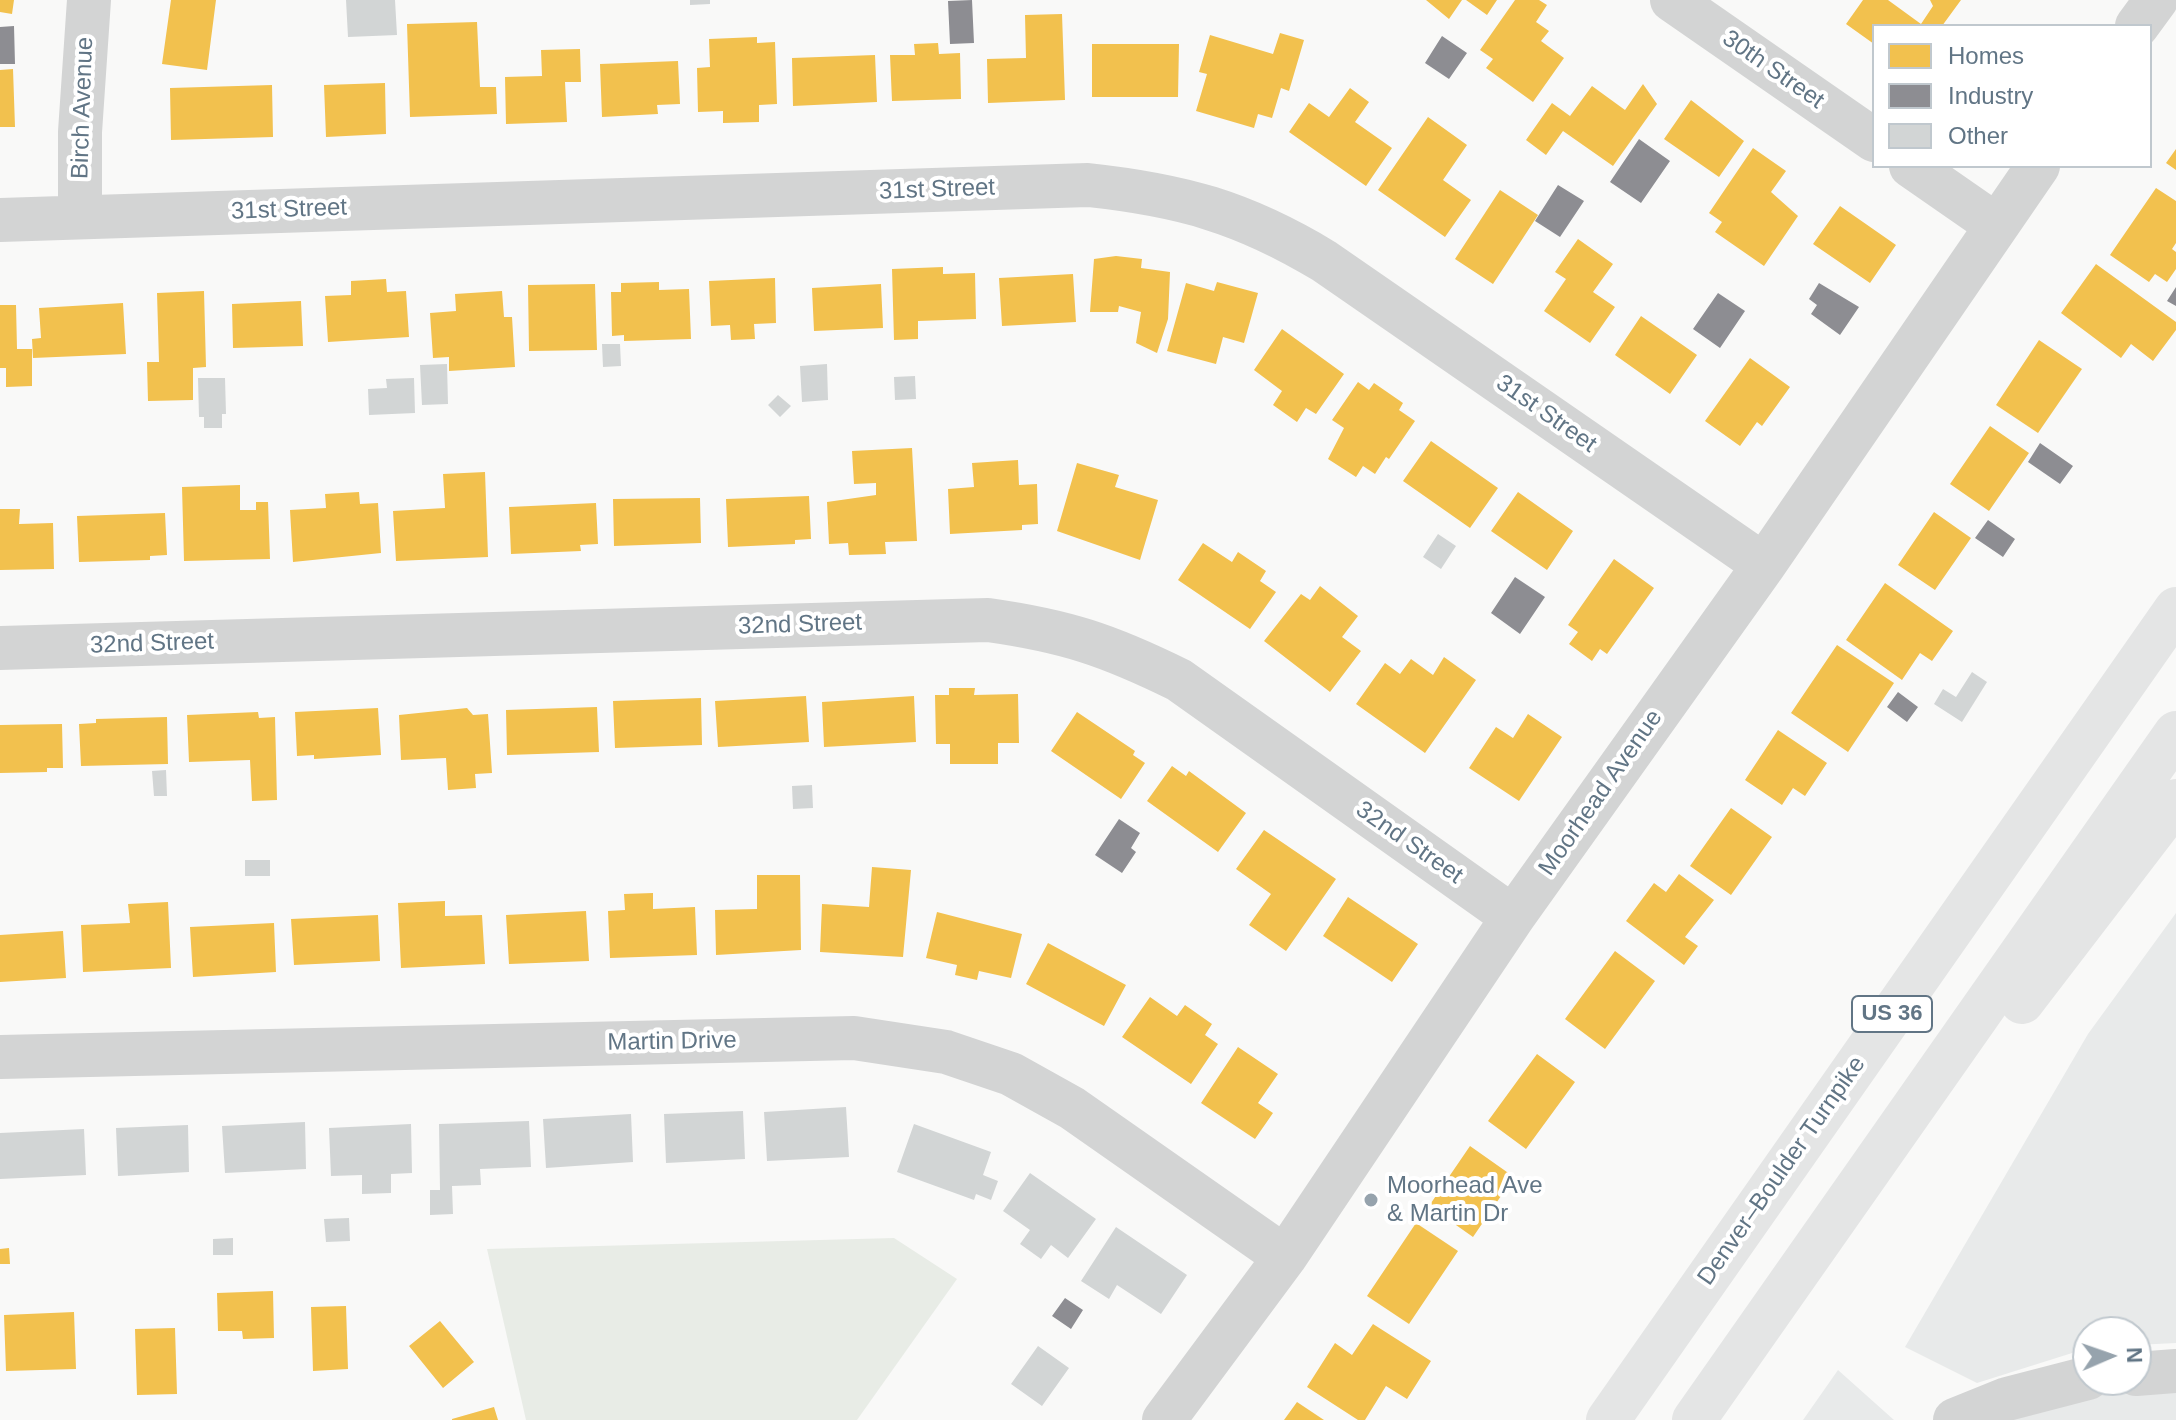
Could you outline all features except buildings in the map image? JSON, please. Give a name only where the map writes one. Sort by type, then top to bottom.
[{"type":"highway","name":"Denver–Boulder Turnpike","points":[[1608,1420],[2176,609]]},
{"type":"highway","name":"US 36","points":[[1695,1420],[2176,733]]},
{"type":"highway","points":[[1695,1420],[2176,801]]},
{"type":"street","name":"Birch Avenue","points":[[80,217],[81,117],[89,0]]},
{"type":"street","name":"30th Street","points":[[1672,0],[1872,139]]},
{"type":"street","points":[[2138,24],[2156,0]]},
{"type":"street","points":[[1914,168],[1996,225]]},
{"type":"street","name":"Moorhead Avenue","points":[[1164,1420],[1285,1257],[1513,917],[1764,565],[2037,168]]},
{"type":"street","name":"31st Street","points":[[0,220],[1088,185],[1157,193],[1225,210],[1289,239],[1764,565]]},
{"type":"street","name":"32nd Street","points":[[0,648],[988,620],[1054,629],[1119,650],[1179,680],[1513,917]]},
{"type":"street","name":"Martin Drive","points":[[0,1057],[854,1038],[930,1049],[1011,1074],[1072,1108],[1285,1257]]},
{"type":"street","points":[[2152,1373],[2176,1371]]},
{"type":"street","points":[[1955,1420],[2007,1399],[2072,1382]]},
{"type":"shaded area","points":[[2176,913],[2176,1343],[2152,1344],[2152,1316],[2072,1316],[2072,1353],[1977,1383],[1905,1347],[2088,1034]]},
{"type":"shaded area","points":[[894,1238],[957,1279],[857,1420],[526,1420],[487,1249]]},
{"type":"shaded area","points":[[2176,1365],[2176,1420],[1933,1420],[2072,1375],[2072,1396],[2152,1396],[2152,1374]]},
{"type":"shaded area","points":[[1838,1370],[1894,1420],[1803,1420]]},
{"type":"place","name":"Moorhead Ave & Martin Dr","points":[[1371,1200]]}]
